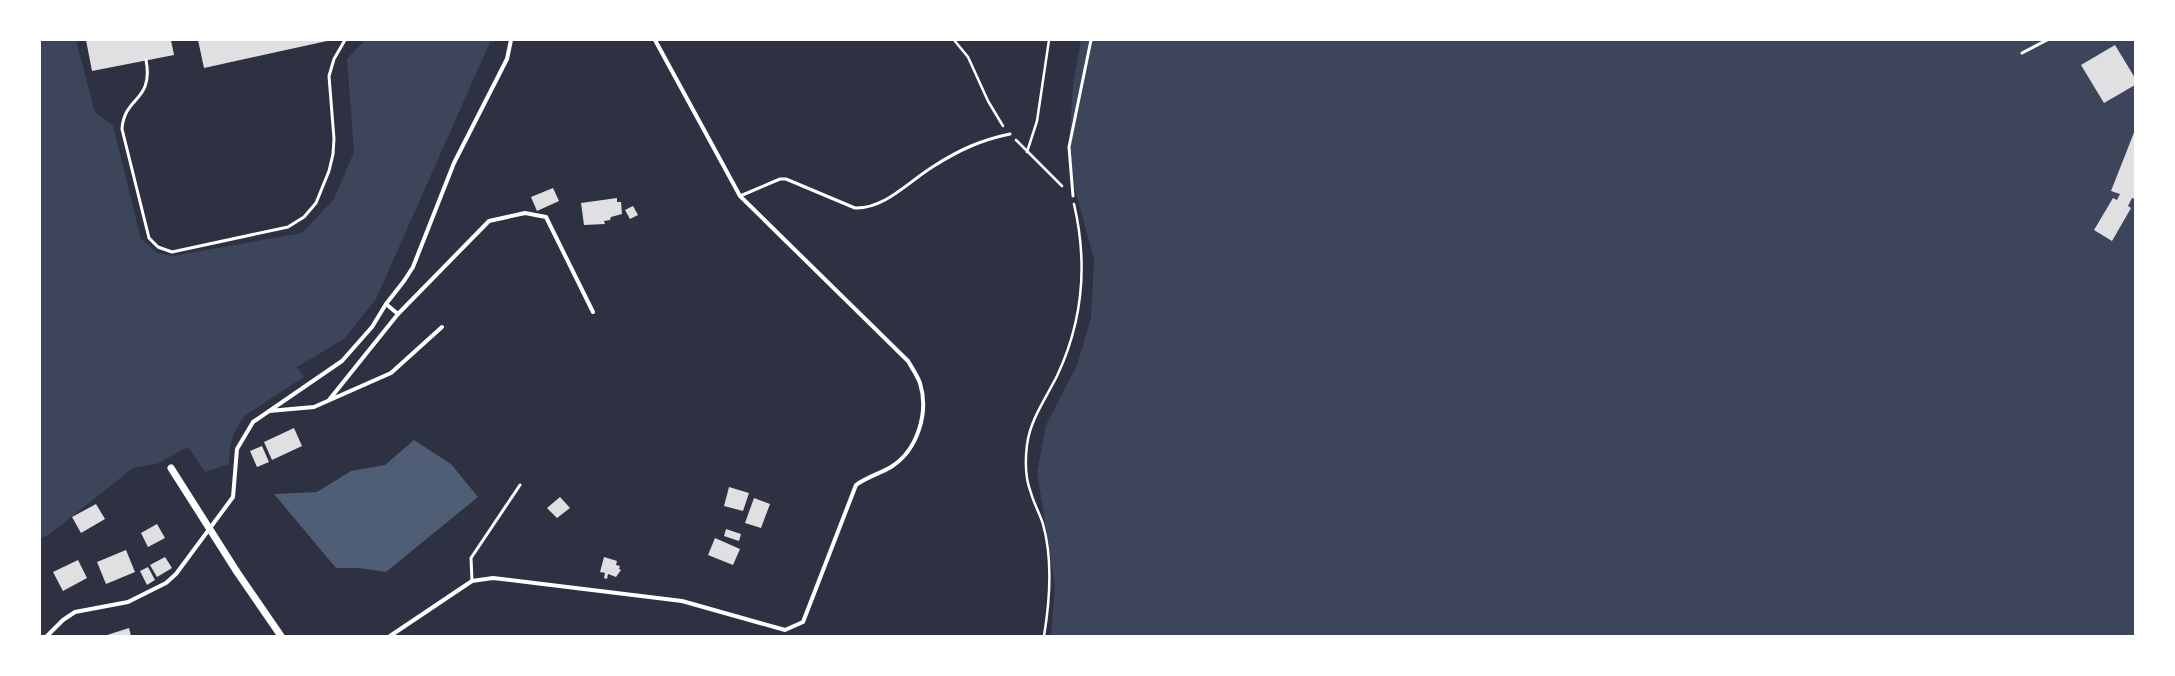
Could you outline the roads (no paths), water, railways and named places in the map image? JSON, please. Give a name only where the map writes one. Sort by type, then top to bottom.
[{"type":"street","points":[[46,636],[63,620],[75,612],[128,602],[166,583],[176,574],[233,497],[237,449],[243,436],[253,422],[342,361],[372,327],[412,267],[448,177],[502,70],[511,40]]},
{"type":"street","points":[[390,636],[472,581],[493,578],[682,601],[785,630],[803,622],[852,492],[856,485],[892,466],[910,449],[920,426],[922,396],[920,382],[908,361],[740,196],[656,40]]},
{"type":"street","points":[[329,400],[398,314],[489,221],[525,213],[546,217],[593,312]]},
{"type":"street","points":[[386,304],[398,314]]},
{"type":"street","points":[[268,411],[314,407],[391,373],[442,327]]},
{"type":"street","points":[[171,468],[280,636]]},
{"type":"lane","points":[[146,60],[148,82],[145,89],[128,109],[122,119],[122,129],[149,238],[158,247],[172,252],[288,227],[304,217],[316,203],[333,154],[334,139],[329,76],[334,59],[345,40]]},
{"type":"lane","points":[[1072,196],[1069,148],[1091,40]]},
{"type":"lane","points":[[2022,53],[2047,40]]},
{"type":"lane","points":[[740,196],[780,179],[786,179],[855,208],[865,208],[885,200],[934,166],[978,142],[1010,134]]},
{"type":"lane","points":[[472,581],[471,558],[520,486]]}]
